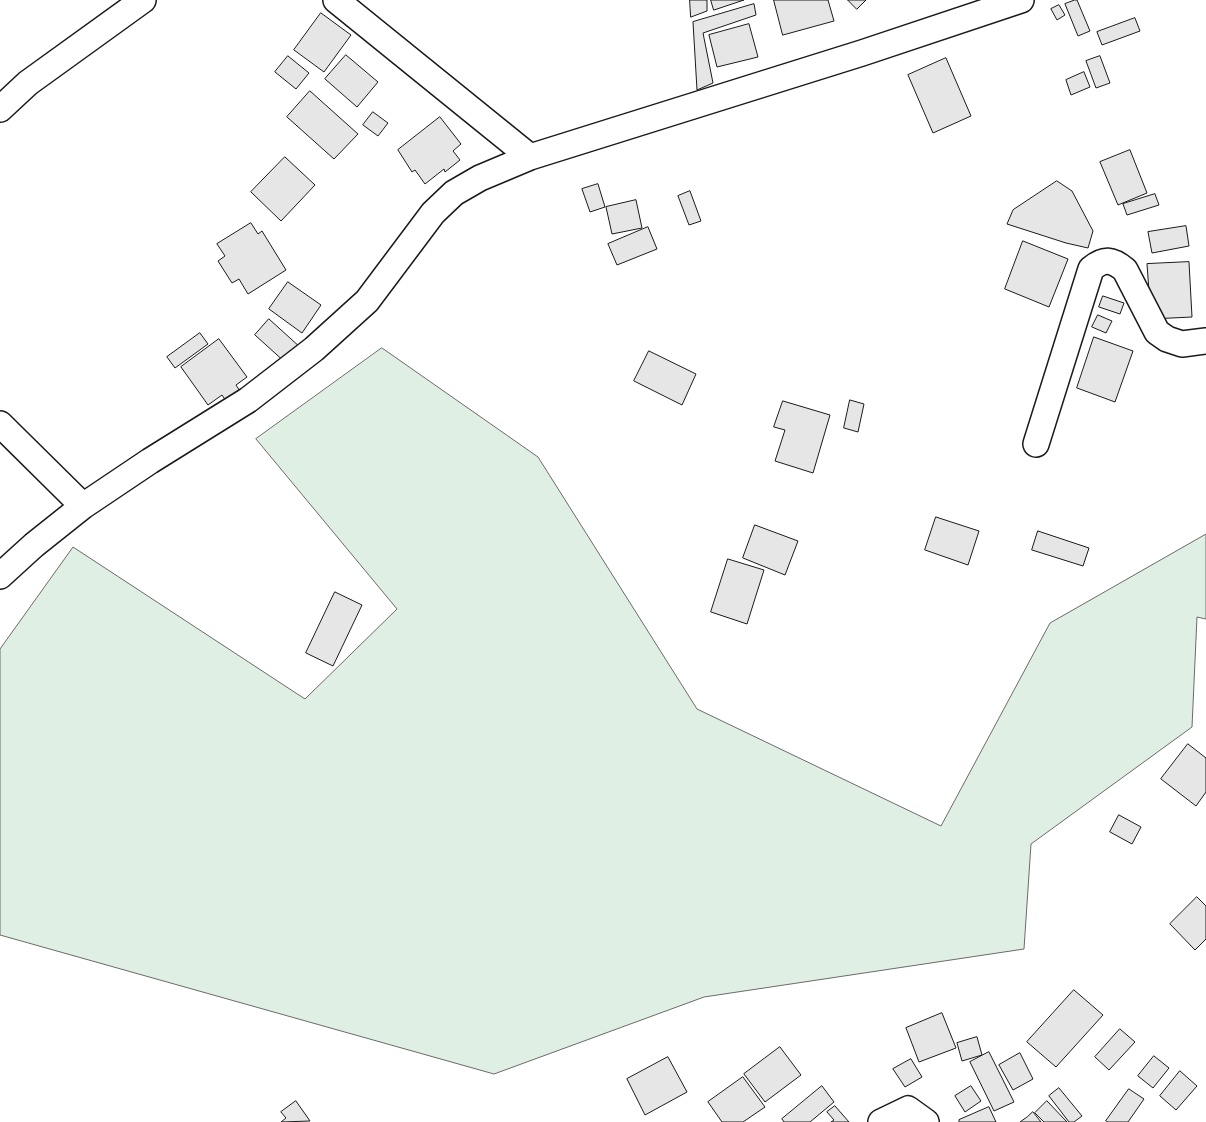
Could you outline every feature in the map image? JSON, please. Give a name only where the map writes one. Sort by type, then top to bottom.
[{"type":"street","points":[[0,108],[28,83],[143,0]]},
{"type":"street","points":[[336,0],[530,157]]},
{"type":"street","points":[[0,576],[34,545],[83,506],[150,461],[248,400],[314,349],[367,301],[433,213],[454,193],[480,178],[530,157],[862,53],[1021,0]]},
{"type":"street","points":[[1036,444],[1091,269],[1099,263],[1108,261],[1116,263],[1125,270],[1157,332],[1167,340],[1182,344],[1206,341]]},
{"type":"street","points":[[0,424],[83,506]]},
{"type":"street","points":[[881,1122],[908,1109],[926,1122]]},
{"type":"green space","points":[[382,348],[538,457],[697,709],[941,826],[1050,623],[1206,534],[1206,619],[1197,617],[1192,727],[1031,844],[1024,949],[704,997],[494,1074],[0,935],[0,649],[73,547],[305,699],[397,609],[256,439]]},
{"type":"building","points":[[690,0],[707,0],[707,11],[691,17]]},
{"type":"building","points":[[711,0],[744,0],[714,10]]},
{"type":"building","points":[[774,0],[828,0],[834,21],[783,35]]},
{"type":"building","points":[[848,0],[866,0],[857,9]]},
{"type":"building","points":[[1077,0],[1090,31],[1078,36],[1065,4]]},
{"type":"building","points":[[754,4],[756,15],[703,33],[713,83],[697,90],[693,22]]},
{"type":"building","points":[[1059,5],[1065,15],[1057,20],[1051,9]]},
{"type":"building","points":[[321,13],[351,35],[324,72],[294,50]]},
{"type":"building","points":[[1135,18],[1140,31],[1102,45],[1097,32]]},
{"type":"building","points":[[749,24],[758,57],[717,67],[709,35]]},
{"type":"building","points":[[346,55],[378,82],[357,107],[325,79]]},
{"type":"building","points":[[288,56],[309,73],[296,89],[275,72]]},
{"type":"building","points":[[1100,56],[1110,83],[1096,88],[1086,61]]},
{"type":"building","points":[[946,58],[971,116],[933,133],[908,75]]},
{"type":"building","points":[[1084,72],[1090,87],[1071,95],[1066,80]]},
{"type":"building","points":[[310,91],[358,134],[334,159],[287,117]]},
{"type":"building","points":[[373,112],[388,123],[378,136],[363,125]]},
{"type":"building","points":[[440,117],[461,144],[453,151],[460,160],[445,172],[444,169],[425,184],[415,170],[412,172],[398,150]]},
{"type":"building","points":[[1130,150],[1147,193],[1118,205],[1100,162]]},
{"type":"building","points":[[285,157],[315,185],[281,221],[251,192]]},
{"type":"building","points":[[1057,181],[1072,191],[1093,231],[1088,248],[1007,224],[1013,210]]},
{"type":"building","points":[[598,184],[605,207],[590,212],[582,189]]},
{"type":"building","points":[[690,191],[701,221],[689,225],[678,196]]},
{"type":"building","points":[[1155,194],[1159,205],[1127,215],[1123,204]]},
{"type":"building","points":[[636,200],[642,228],[612,234],[606,207]]},
{"type":"building","points":[[251,223],[258,234],[262,231],[286,270],[248,294],[239,279],[232,283],[218,261],[225,256],[217,244]]},
{"type":"building","points":[[1186,226],[1189,246],[1152,253],[1148,232]]},
{"type":"building","points":[[648,227],[657,249],[617,265],[608,244]]},
{"type":"building","points":[[1023,241],[1068,259],[1049,307],[1005,289]]},
{"type":"building","points":[[1189,262],[1192,317],[1151,319],[1147,264]]},
{"type":"building","points":[[288,282],[321,305],[302,333],[269,309]]},
{"type":"building","points":[[1103,296],[1124,303],[1120,314],[1099,307]]},
{"type":"building","points":[[1098,315],[1112,321],[1106,333],[1092,327]]},
{"type":"building","points":[[269,319],[301,348],[287,364],[255,335]]},
{"type":"building","points":[[200,333],[208,344],[175,368],[167,357]]},
{"type":"building","points":[[1094,337],[1133,351],[1115,402],[1077,388]]},
{"type":"building","points":[[219,339],[247,377],[236,385],[240,391],[226,401],[222,395],[208,405],[181,367]]},
{"type":"building","points":[[649,351],[696,374],[682,405],[634,381]]},
{"type":"building","points":[[850,400],[864,404],[858,432],[844,428]]},
{"type":"building","points":[[783,401],[830,415],[813,473],[775,461],[785,430],[774,427]]},
{"type":"building","points":[[936,517],[979,531],[968,565],[925,550]]},
{"type":"building","points":[[755,525],[798,541],[785,575],[743,558]]},
{"type":"building","points":[[1038,531],[1089,548],[1083,566],[1032,550]]},
{"type":"building","points":[[728,559],[764,570],[747,624],[711,612]]},
{"type":"building","points":[[335,592],[362,605],[333,666],[306,653]]},
{"type":"building","points":[[1188,744],[1206,758],[1206,792],[1196,806],[1161,779]]},
{"type":"building","points":[[1119,815],[1141,827],[1132,844],[1110,832]]},
{"type":"building","points":[[1197,897],[1206,906],[1206,939],[1195,950],[1170,924]]},
{"type":"building","points":[[1074,990],[1103,1015],[1056,1067],[1027,1042]]},
{"type":"building","points":[[942,1013],[956,1048],[919,1062],[906,1028]]},
{"type":"building","points":[[1120,1029],[1135,1042],[1109,1070],[1095,1057]]},
{"type":"building","points":[[977,1037],[982,1055],[962,1061],[957,1043]]},
{"type":"building","points":[[780,1047],[801,1075],[765,1102],[744,1074]]},
{"type":"building","points":[[989,1052],[1014,1102],[994,1111],[970,1062]]},
{"type":"building","points":[[1020,1053],[1033,1079],[1013,1090],[999,1065]]},
{"type":"building","points":[[1154,1056],[1169,1068],[1153,1088],[1138,1076]]},
{"type":"building","points":[[668,1057],[687,1092],[645,1115],[627,1079]]},
{"type":"building","points":[[911,1059],[922,1077],[905,1087],[893,1069]]},
{"type":"building","points":[[1180,1071],[1197,1086],[1176,1110],[1160,1096]]},
{"type":"building","points":[[743,1077],[765,1107],[743,1122],[722,1122],[708,1102]]},
{"type":"building","points":[[822,1086],[834,1102],[810,1122],[784,1122],[782,1119]]},
{"type":"building","points":[[971,1086],[981,1101],[965,1112],[955,1096]]},
{"type":"building","points":[[1059,1088],[1082,1116],[1074,1122],[1069,1122],[1049,1096]]},
{"type":"building","points":[[1129,1089],[1144,1099],[1128,1122],[1106,1121]]},
{"type":"building","points":[[296,1101],[310,1121],[281,1122],[286,1118],[281,1112]]},
{"type":"building","points":[[1047,1101],[1067,1122],[1044,1122],[1035,1113]]},
{"type":"building","points":[[835,1106],[849,1122],[831,1122],[834,1120],[827,1112]]},
{"type":"building","points":[[989,1107],[996,1122],[959,1122],[959,1120]]},
{"type":"building","points":[[1033,1112],[1041,1122],[1020,1122],[1027,1117]]}]
